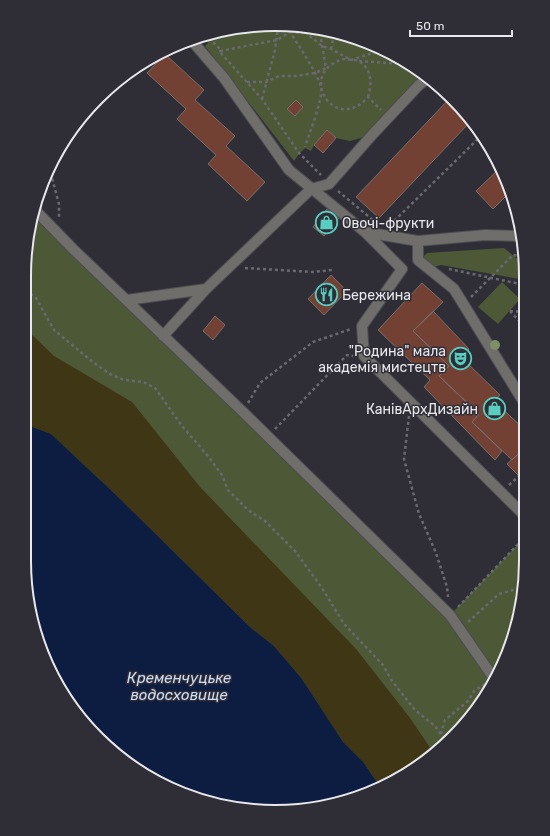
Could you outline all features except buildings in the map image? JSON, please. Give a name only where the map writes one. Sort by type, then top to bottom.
[{"type":"street","points":[[198,44],[289,170],[365,232],[402,269],[362,326],[364,356],[519,510]]},
{"type":"street","points":[[163,336],[206,289],[311,189],[329,184],[424,81]]},
{"type":"street","points":[[39,214],[450,615],[491,674]]},
{"type":"street","points":[[365,232],[418,241],[485,234],[516,236]]},
{"type":"street","points":[[418,241],[418,260],[454,289],[519,394]]},
{"type":"street","points":[[127,300],[206,289]]},
{"type":"path","points":[[262,99],[275,50],[277,31]]},
{"type":"path","points":[[290,32],[314,73],[325,98],[331,106],[342,109],[354,109],[368,98],[371,88],[368,68],[359,61]]},
{"type":"path","points":[[219,51],[276,40],[290,32],[300,34],[303,33]]},
{"type":"path","points":[[306,33],[322,46],[331,48],[351,60],[374,53]]},
{"type":"path","points":[[305,147],[320,102],[323,76],[326,68],[320,36]]},
{"type":"path","points":[[331,48],[333,38]]},
{"type":"path","points":[[246,82],[266,82],[279,76],[296,76],[314,73],[341,59],[396,64]]},
{"type":"path","points":[[368,98],[389,118]]},
{"type":"path","points":[[384,230],[478,139]]},
{"type":"path","points":[[52,177],[59,204],[60,236]]},
{"type":"path","points":[[463,305],[492,278],[494,274],[513,255],[518,256]]},
{"type":"path","points":[[229,267],[313,272],[332,270]]},
{"type":"path","points":[[431,270],[444,268],[519,284]]},
{"type":"path","points":[[31,294],[36,298],[54,330],[94,363],[110,374],[124,380],[143,382],[155,388],[182,426],[222,475],[228,490],[248,510],[265,521],[295,551],[322,588],[344,624],[383,664],[392,682],[415,710],[435,726],[443,738]]},
{"type":"path","points":[[519,311],[510,310],[519,320]]},
{"type":"path","points":[[243,412],[260,383],[313,342],[362,326]]},
{"type":"path","points":[[267,437],[347,356],[364,356]]},
{"type":"path","points":[[411,403],[404,459],[420,514],[436,553],[447,587],[450,615]]},
{"type":"path","points":[[450,615],[519,543]]},
{"type":"path","points":[[466,625],[499,594],[517,589]]},
{"type":"path","points":[[441,735],[445,720],[468,701],[474,692],[485,685]]},
{"type":"green space","points":[[275,31],[307,33],[338,39],[383,56],[420,78],[364,137],[350,141],[336,138],[327,130],[314,145],[311,151],[305,148],[294,161],[205,46],[211,39],[243,33]]},
{"type":"green space","points":[[39,214],[451,614],[519,543],[517,593],[511,624],[494,669],[469,710],[448,734],[424,755],[383,780],[377,782],[363,762],[31,430],[31,275],[33,243]]},
{"type":"green space","points":[[504,248],[518,259],[519,279],[441,265],[434,267],[422,258],[427,253]]},
{"type":"green space","points":[[502,282],[519,298],[519,300],[498,324],[478,307]]},
{"type":"sand","points":[[31,334],[54,356],[132,402],[200,487],[356,649],[410,718],[431,749],[411,764],[377,782],[363,762],[343,742],[302,679],[274,646],[251,628],[114,493],[51,434],[31,426]]},
{"type":"water","name":"Кременчуцьке водосховище","points":[[31,426],[51,434],[114,493],[251,628],[274,646],[302,679],[343,742],[363,762],[377,782],[353,792],[338,797],[307,803],[275,805],[243,803],[212,797],[167,780],[126,755],[102,734],[72,697],[56,669],[39,624],[33,593],[31,561]]},
{"type":"place","name":"Овочі-фрукти","points":[[326,223]]},
{"type":"place","name":"Бережина","points":[[327,295]]},
{"type":"place","name":"\"Родина\" мала академія мистецтв","points":[[461,359]]},
{"type":"place","name":"КанівАрхДизайн","points":[[494,409]]}]
